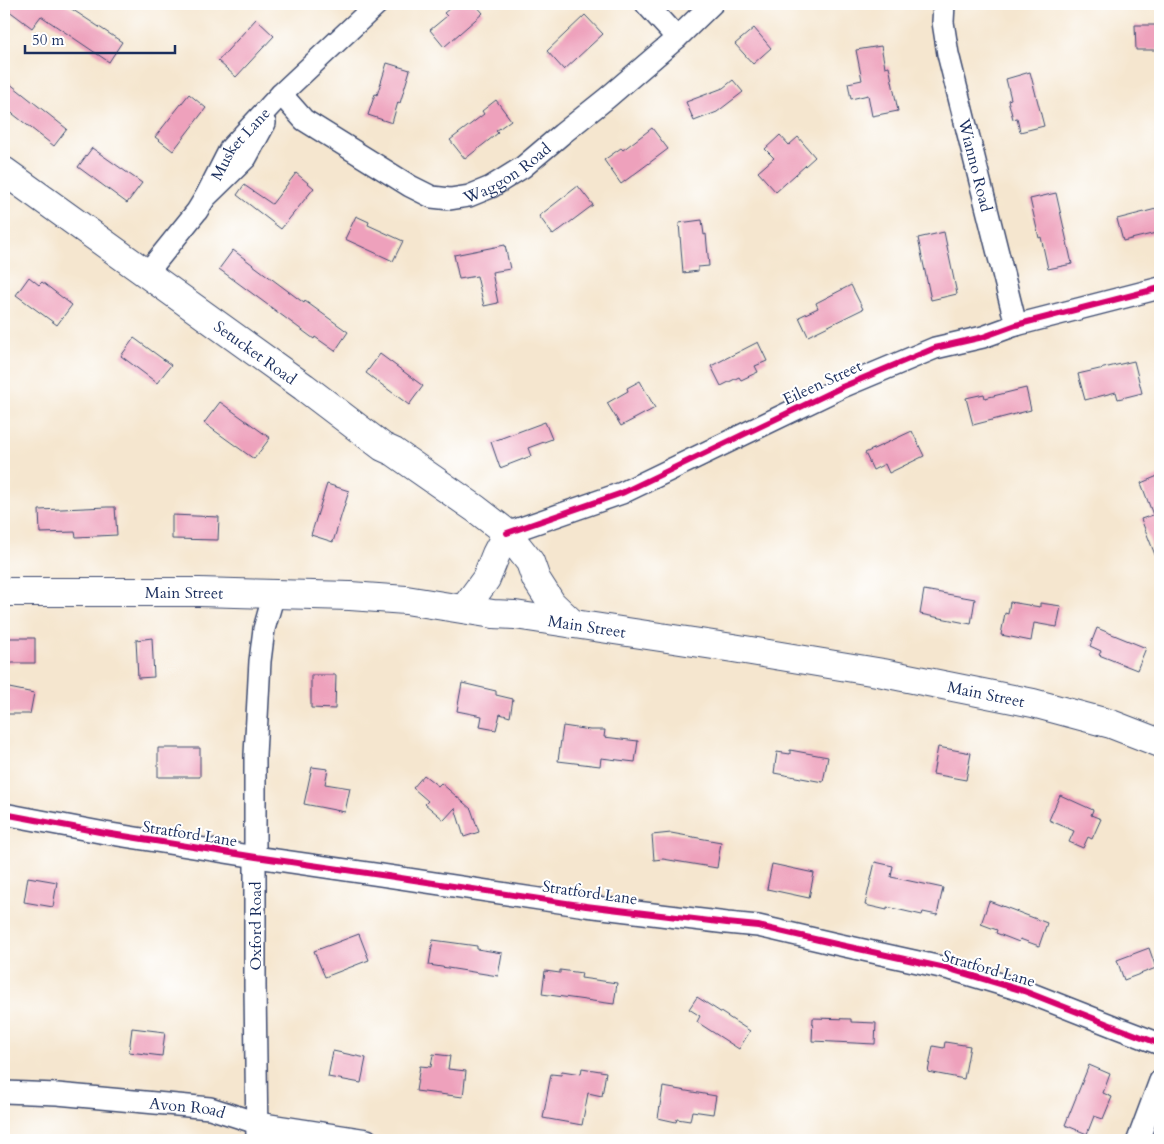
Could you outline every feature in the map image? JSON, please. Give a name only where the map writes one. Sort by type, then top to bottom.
[{"type":"main road","name":"Setucket Road","points":[[4,171],[304,387],[383,447],[394,452],[507,533],[530,562],[536,579],[552,604],[573,624]]},
{"type":"main road","points":[[464,609],[486,579],[507,533]]},
{"type":"main road","name":"Main Street","points":[[4,592],[199,592],[359,596],[406,600],[724,646],[874,672],[1033,703],[1111,724],[1160,743]]},
{"type":"street","name":"Musket Lane","points":[[147,274],[197,211],[230,150],[281,94],[377,4]]},
{"type":"street","points":[[646,4],[677,38]]},
{"type":"street","name":"Waggon Road","points":[[281,94],[304,120],[410,186],[432,197],[450,199],[469,196],[491,187],[523,166],[607,98],[677,38],[712,4]]},
{"type":"street","name":"Wianno Road","points":[[944,4],[943,22],[948,54],[1016,325]]},
{"type":"street","name":"Eileen Street","points":[[507,533],[622,493],[855,381],[935,348],[983,337],[1016,325],[1160,288]]},
{"type":"street","name":"Oxford Road","points":[[257,1132],[255,756],[260,661],[264,628],[274,594]]},
{"type":"street","name":"Stratford Lane","points":[[4,814],[106,833],[256,857],[586,906],[758,926],[950,970],[1024,991],[1160,1044]]},
{"type":"street","points":[[1138,1140],[1160,1081]]},
{"type":"street","name":"Avon Road","points":[[4,1092],[56,1094],[210,1108],[257,1132],[367,1140]]},
{"type":"building","points":[[4,4],[64,4],[122,42],[109,62],[41,16],[32,28],[4,7]]},
{"type":"building","points":[[455,4],[475,4],[483,13],[444,47],[430,30],[447,16],[444,13]]},
{"type":"building","points":[[585,15],[603,34],[564,70],[547,51]]},
{"type":"building","points":[[256,19],[274,36],[236,77],[218,61]]},
{"type":"building","points":[[1135,25],[1160,25],[1160,50],[1136,50]]},
{"type":"building","points":[[754,28],[771,48],[753,64],[735,44]]},
{"type":"building","points":[[881,46],[885,67],[889,66],[898,111],[872,116],[868,95],[851,99],[848,83],[862,80],[856,50]]},
{"type":"building","points":[[387,63],[410,70],[392,123],[368,115],[375,94],[377,95]]},
{"type":"building","points":[[1030,72],[1044,126],[1020,132],[1017,118],[1013,119],[1008,100],[1011,99],[1006,79]]},
{"type":"building","points":[[4,79],[67,129],[54,146],[4,107]]},
{"type":"building","points":[[733,80],[743,92],[717,112],[694,121],[686,102],[723,88]]},
{"type":"building","points":[[189,94],[206,108],[173,151],[155,137]]},
{"type":"building","points":[[496,100],[511,120],[496,131],[498,133],[465,159],[450,140],[484,114],[482,111]]},
{"type":"building","points":[[652,128],[668,149],[621,184],[604,160],[621,148],[623,150]]},
{"type":"building","points":[[780,135],[789,145],[798,137],[815,157],[776,192],[758,172],[774,158],[765,149]]},
{"type":"building","points":[[92,148],[142,183],[127,203],[78,167]]},
{"type":"building","points":[[296,173],[314,188],[281,229],[237,195],[244,185],[272,204]]},
{"type":"building","points":[[578,186],[593,205],[553,235],[539,216]]},
{"type":"building","points":[[1056,193],[1072,264],[1048,269],[1030,199]]},
{"type":"building","points":[[1160,208],[1160,232],[1123,241],[1117,219]]},
{"type":"building","points":[[356,216],[369,222],[368,225],[403,241],[393,261],[345,239]]},
{"type":"building","points":[[702,220],[704,235],[706,234],[709,266],[698,267],[698,271],[683,273],[679,223]]},
{"type":"building","points":[[944,232],[957,294],[931,300],[918,238]]},
{"type":"building","points":[[505,245],[510,269],[492,272],[498,303],[484,306],[477,276],[459,279],[454,255]]},
{"type":"building","points":[[233,250],[304,303],[305,301],[348,332],[335,351],[315,337],[314,339],[219,269]]},
{"type":"building","points":[[29,277],[39,285],[42,282],[72,305],[57,325],[16,295]]},
{"type":"building","points":[[851,285],[863,309],[808,336],[799,317],[818,308],[816,303]]},
{"type":"building","points":[[134,338],[171,365],[157,383],[121,356]]},
{"type":"building","points":[[758,342],[767,361],[755,366],[758,372],[741,380],[739,377],[721,386],[711,366]]},
{"type":"building","points":[[380,354],[423,386],[409,405],[366,373]]},
{"type":"building","points":[[1134,361],[1142,393],[1118,399],[1116,392],[1085,400],[1078,374]]},
{"type":"building","points":[[640,381],[655,408],[621,426],[607,403],[628,391],[627,388]]},
{"type":"building","points":[[1026,388],[1031,410],[973,425],[966,398],[984,394],[985,398]]},
{"type":"building","points":[[220,402],[270,438],[254,459],[204,423]]},
{"type":"building","points":[[545,422],[552,439],[528,448],[531,456],[500,468],[491,442]]},
{"type":"building","points":[[912,431],[924,456],[889,473],[885,464],[873,470],[865,453]]},
{"type":"building","points":[[1160,475],[1159,565],[1141,519],[1153,515],[1141,483]]},
{"type":"building","points":[[327,484],[349,491],[333,542],[311,535]]},
{"type":"building","points":[[115,507],[117,535],[76,537],[75,532],[40,533],[39,510]]},
{"type":"building","points":[[172,515],[219,517],[218,540],[172,539]]},
{"type":"building","points":[[924,590],[975,599],[971,624],[920,614]]},
{"type":"building","points":[[1010,602],[1040,607],[1040,603],[1061,606],[1057,627],[1034,623],[1031,641],[1001,635],[1005,613],[1008,614]]},
{"type":"building","points":[[1097,628],[1146,648],[1137,670],[1099,655],[1101,651],[1090,646]]},
{"type":"building","points":[[4,638],[35,638],[35,663],[4,663]]},
{"type":"building","points":[[152,638],[154,677],[138,678],[136,640]]},
{"type":"building","points":[[311,675],[336,675],[335,709],[311,708]]},
{"type":"building","points":[[462,683],[496,691],[496,695],[513,699],[510,717],[500,714],[496,730],[480,727],[482,716],[457,711]]},
{"type":"building","points":[[4,687],[34,693],[30,714],[4,714]]},
{"type":"building","points":[[563,726],[605,730],[604,737],[638,741],[635,762],[601,758],[600,766],[558,761]]},
{"type":"building","points":[[938,747],[971,753],[966,780],[933,774]]},
{"type":"building","points":[[158,748],[200,748],[200,777],[158,777]]},
{"type":"building","points":[[790,750],[828,757],[823,782],[774,773],[777,752],[790,754]]},
{"type":"building","points":[[312,767],[328,769],[325,784],[350,788],[345,812],[304,804]]},
{"type":"building","points":[[424,775],[438,786],[441,783],[471,809],[479,832],[464,837],[455,808],[444,820],[425,804],[428,801],[413,788]]},
{"type":"building","points":[[1060,795],[1093,810],[1091,815],[1101,819],[1092,839],[1088,837],[1083,848],[1069,842],[1074,831],[1049,820]]},
{"type":"building","points":[[671,833],[721,842],[717,868],[663,859],[654,860],[652,835]]},
{"type":"building","points":[[875,862],[893,866],[891,877],[943,888],[937,915],[923,912],[922,915],[887,907],[887,910],[865,905]]},
{"type":"building","points":[[772,864],[814,873],[809,898],[767,889]]},
{"type":"building","points":[[28,877],[57,882],[53,907],[24,902]]},
{"type":"building","points":[[989,901],[1047,923],[1039,946],[1020,939],[1019,942],[996,933],[997,930],[981,924]]},
{"type":"building","points":[[359,934],[369,960],[325,977],[314,951]]},
{"type":"building","points":[[433,940],[477,946],[477,949],[502,953],[498,976],[429,965]]},
{"type":"building","points":[[1149,948],[1156,968],[1124,980],[1117,960]]},
{"type":"building","points":[[560,970],[582,973],[581,978],[617,983],[614,1004],[542,994],[545,971],[560,973]]},
{"type":"building","points":[[697,997],[750,1031],[739,1049],[697,1022],[700,1016],[689,1009]]},
{"type":"building","points":[[813,1018],[851,1019],[851,1022],[876,1023],[875,1044],[812,1041]]},
{"type":"building","points":[[132,1028],[165,1032],[162,1056],[129,1052]]},
{"type":"building","points":[[945,1042],[970,1046],[964,1079],[928,1072],[933,1046],[944,1048]]},
{"type":"building","points":[[333,1051],[366,1058],[361,1083],[328,1077]]},
{"type":"building","points":[[433,1054],[450,1056],[448,1069],[466,1071],[463,1097],[416,1091],[420,1066],[431,1067]]},
{"type":"building","points":[[1089,1065],[1110,1074],[1103,1093],[1112,1097],[1103,1119],[1094,1116],[1087,1134],[1065,1125]]},
{"type":"building","points":[[582,1068],[606,1072],[602,1096],[588,1093],[582,1125],[543,1118],[551,1074],[561,1075],[562,1071],[581,1074]]},
{"type":"building","points":[[663,1087],[716,1096],[713,1114],[692,1111],[690,1121],[677,1119],[676,1122],[658,1118]]},
{"type":"cycle path","points":[[507,533],[622,493],[842,387],[935,348],[983,337],[1016,325],[1160,288]]},
{"type":"cycle path","points":[[4,814],[105,833],[256,857],[586,906],[758,926],[950,969],[1024,991],[1160,1044]]}]
